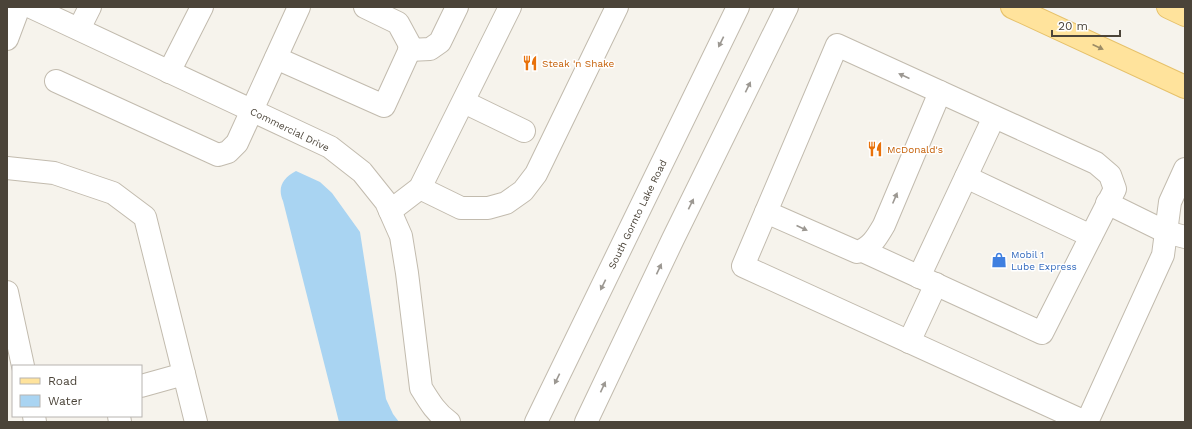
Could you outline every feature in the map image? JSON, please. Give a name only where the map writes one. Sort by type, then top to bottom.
[{"type":"main road","points":[[1012,7],[1185,87]]},
{"type":"main road","points":[[1168,7],[1185,15]]},
{"type":"street","points":[[7,39],[19,7]]},
{"type":"street","name":"Commercial Drive","points":[[31,7],[330,147],[362,172],[386,202],[401,236],[421,388],[430,403],[441,416],[449,422]]},
{"type":"street","points":[[79,29],[90,7]]},
{"type":"street","points":[[169,72],[202,7]]},
{"type":"street","points":[[56,82],[218,155],[228,152],[237,143],[300,7]]},
{"type":"street","points":[[276,58],[384,106],[411,47],[398,23],[365,7]]},
{"type":"street","points":[[410,50],[430,49],[440,42],[457,7]]},
{"type":"street","points":[[390,211],[420,188],[510,7]]},
{"type":"street","points":[[420,188],[461,208],[488,208],[506,203],[523,191],[536,174],[617,7]]},
{"type":"street","name":"South Gornto Lake Road","points":[[536,422],[738,7]]},
{"type":"street","points":[[586,422],[673,239],[787,7]]},
{"type":"street","points":[[863,251],[1042,333],[1115,189],[1110,175],[1096,163],[837,45],[743,266],[1086,422],[1163,255],[1176,234],[1170,202],[1185,169]]},
{"type":"street","points":[[766,212],[857,252],[863,251],[875,241],[884,225],[940,92]]},
{"type":"street","points":[[464,102],[524,131]]},
{"type":"street","points":[[909,342],[927,280],[966,177],[994,117]]},
{"type":"street","points":[[7,168],[54,173],[113,193],[145,217],[196,422]]},
{"type":"street","points":[[966,177],[1091,236]]},
{"type":"street","points":[[1108,203],[1176,234]]},
{"type":"street","points":[[7,292],[23,365]]},
{"type":"street","points":[[142,386],[184,374]]},
{"type":"water","points":[[296,171],[320,182],[332,193],[360,232],[386,399],[393,414],[399,422],[339,422],[281,196],[282,183]]},
{"type":"place","name":"Steak 'n Shake","points":[[530,63]]},
{"type":"place","name":"McDonald's","points":[[875,149]]},
{"type":"place","name":"Mobil 1 Lube Express","points":[[999,260]]}]
